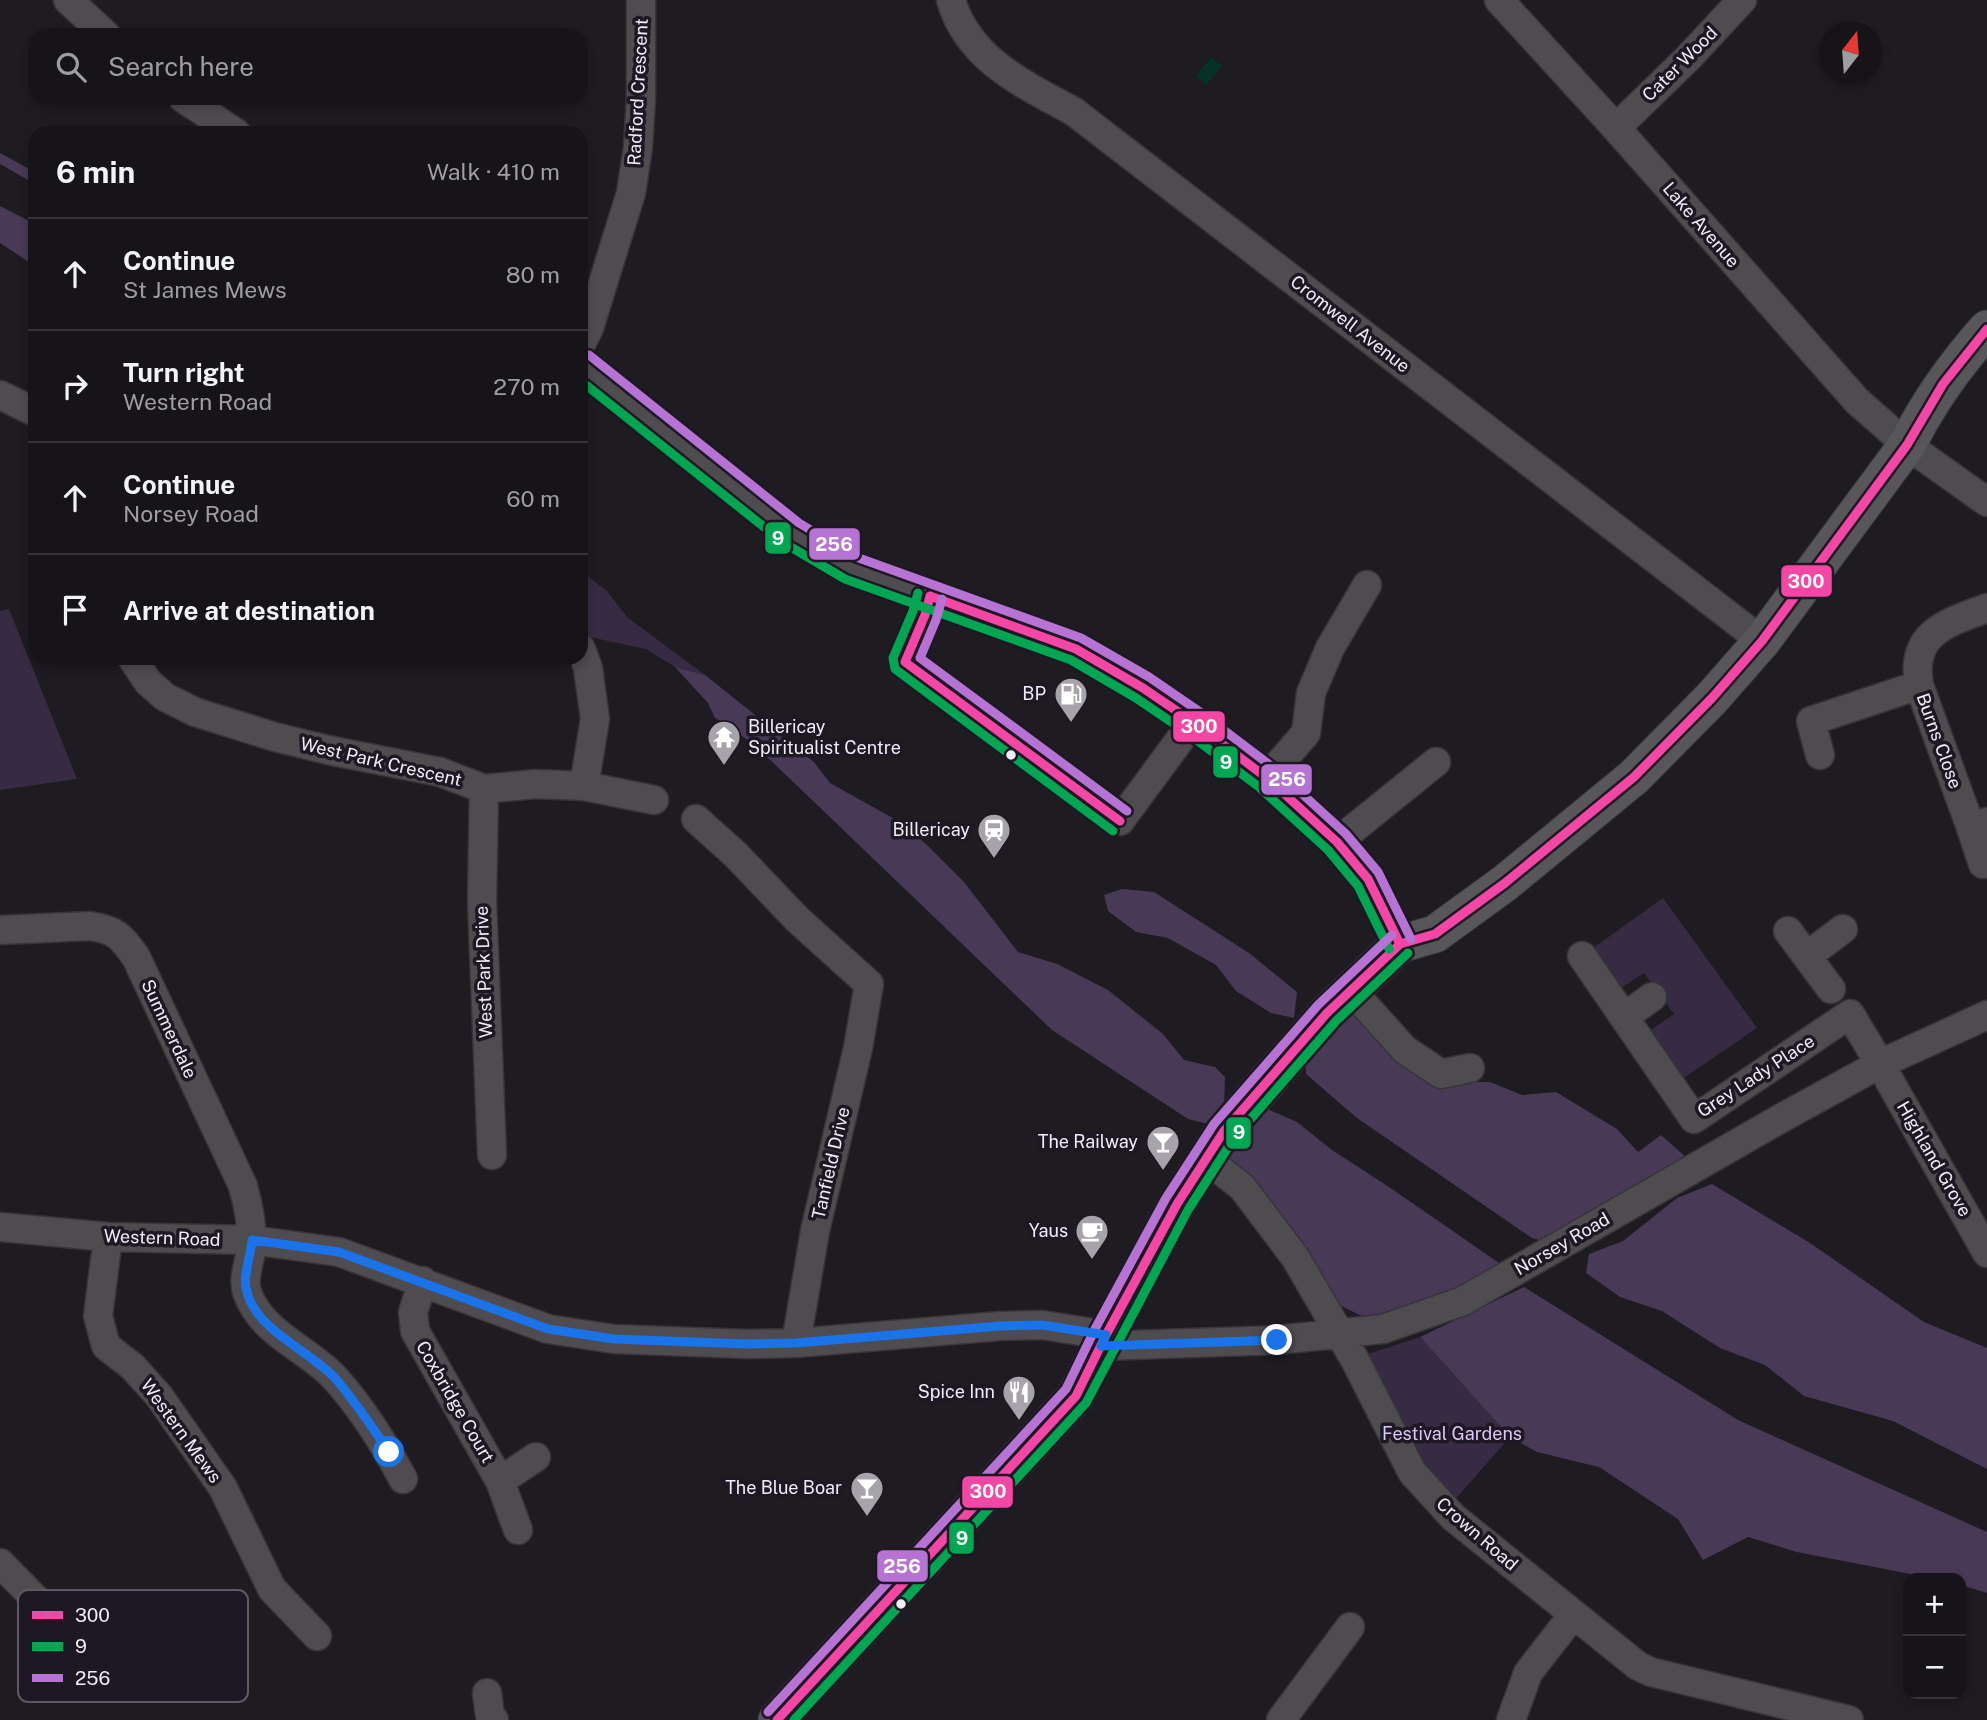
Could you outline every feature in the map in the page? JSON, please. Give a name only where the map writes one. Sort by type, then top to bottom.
[{"type":"main road","points":[[777,1720],[1076,1396],[1103,1340],[1177,1204],[1215,1144],[1340,1002],[1400,944],[1435,934],[1505,883],[1634,777],[1712,698],[1762,641],[1907,445],[1923,412],[1955,365],[1987,330]]},
{"type":"street","points":[[68,0],[98,28]]},
{"type":"street","name":"Radford Crescent","points":[[588,330],[631,193],[642,65],[641,0]]},
{"type":"street","name":"Cromwell Avenue","points":[[951,0],[967,36],[1009,76],[1073,111],[1762,641]]},
{"type":"street","name":"Lake Avenue","points":[[1499,0],[1857,401],[1907,445],[1987,502]]},
{"type":"street","name":"Cater Wood","points":[[1616,128],[1688,58],[1742,0]]},
{"type":"street","points":[[194,105],[225,126]]},
{"type":"street","points":[[588,371],[792,533],[850,568],[1076,649],[1143,688],[1193,722],[1266,778],[1337,842],[1368,879],[1400,944]]},
{"type":"street","points":[[0,396],[28,409]]},
{"type":"street","points":[[1266,778],[1306,733],[1311,693],[1331,648],[1367,585]]},
{"type":"street","points":[[930,596],[905,662],[1120,821],[1193,722]]},
{"type":"street","name":"Burns Close","points":[[1983,864],[1979,825],[1919,685],[1916,668],[1919,651],[1930,634],[1961,617],[1987,608]]},
{"type":"street","name":"West Park Crescent","points":[[137,665],[148,682],[165,697],[195,712],[328,750],[440,772],[484,789],[536,784],[584,786],[654,800]]},
{"type":"street","points":[[584,786],[595,719],[587,665]]},
{"type":"street","points":[[1820,755],[1811,721],[1919,685]]},
{"type":"street","points":[[1337,842],[1436,762]]},
{"type":"street","name":"West Park Drive","points":[[484,789],[482,902],[492,1155]]},
{"type":"street","name":"Tanfield Drive","points":[[696,819],[736,855],[797,919],[869,984],[858,1048],[815,1231],[796,1343]]},
{"type":"street","name":"Summerdale","points":[[0,930],[90,926],[121,936],[136,957],[243,1186],[248,1203],[252,1240],[245,1276],[246,1290],[267,1325],[308,1354],[333,1376],[357,1405],[390,1466]]},
{"type":"street","points":[[1807,956],[1843,929]]},
{"type":"street","points":[[1788,931],[1841,1002],[1880,1064]]},
{"type":"street","name":"Grey Lady Place","points":[[1582,956],[1694,1119],[1841,1002]]},
{"type":"street","points":[[1624,1017],[1652,997]]},
{"type":"street","points":[[1340,1002],[1441,1074],[1470,1068]]},
{"type":"street","name":"Norsey Road","points":[[1103,1340],[1277,1340],[1382,1329],[1463,1301],[1880,1064],[1987,1015]]},
{"type":"street","name":"Highland Grove","points":[[1880,1064],[1987,1253]]},
{"type":"street","name":"Crown Road","points":[[1215,1144],[1242,1187],[1288,1247],[1355,1360],[1412,1472],[1453,1517],[1638,1666],[1651,1672],[1849,1720]]},
{"type":"street","name":"Western Road","points":[[0,1227],[108,1237],[252,1240],[339,1252],[548,1329],[614,1339],[796,1343],[1042,1325],[1103,1340]]},
{"type":"street","name":"Western Mews","points":[[108,1237],[98,1316],[106,1346],[133,1367],[159,1396],[223,1488],[263,1595],[317,1636]]},
{"type":"street","name":"Coxbridge Court","points":[[423,1281],[413,1312],[415,1331],[500,1481],[518,1530]]},
{"type":"street","name":"Coxbridge Court","points":[[500,1481],[536,1457]]},
{"type":"street","points":[[0,1563],[27,1590]]},
{"type":"street","points":[[1511,1720],[1528,1673],[1573,1615]]},
{"type":"street","points":[[1281,1720],[1350,1627]]},
{"type":"street","points":[[487,1693],[490,1715],[494,1720]]},
{"type":"green space","points":[[588,576],[607,591],[627,617],[705,675],[675,667],[646,649],[589,637]]},
{"type":"green space","points":[[9,609],[28,656],[28,665],[31,665],[77,779],[0,790],[0,611]]},
{"type":"green space","points":[[1663,898],[1757,1028],[1672,1086],[1639,1038],[1674,1014],[1644,973],[1609,996],[1582,956]]},
{"type":"green space","name":"Festival Gardens","points":[[1420,1337],[1510,1437],[1453,1502],[1426,1475],[1365,1355]]},
{"type":"shaded area","points":[[1211,57],[1222,66],[1206,85],[1196,76]]},
{"type":"shaded area","points":[[0,153],[28,168],[28,180],[0,164]]},
{"type":"shaded area","points":[[0,206],[28,220],[28,261],[0,243]]},
{"type":"shaded area","points":[[675,667],[705,675],[814,762],[830,783],[898,821],[926,844],[964,882],[1018,952],[1057,964],[1108,990],[1163,1034],[1184,1060],[1215,1067],[1225,1077],[1224,1111],[1208,1124],[1188,1119],[1052,1030],[763,753],[730,726],[715,718],[708,703]]},
{"type":"shaded area","points":[[1122,889],[1154,892],[1249,953],[1297,992],[1294,1018],[1271,1013],[1236,991],[1216,965],[1168,938],[1136,932],[1108,911],[1104,895]]},
{"type":"shaded area","points":[[1361,1001],[1463,1082],[1490,1082],[1522,1095],[1556,1092],[1617,1129],[1638,1152],[1661,1135],[1687,1158],[1547,1242],[1532,1238],[1357,1118],[1306,1074],[1306,1048]]},
{"type":"shaded area","points":[[1265,1108],[1297,1122],[1332,1150],[1502,1265],[1451,1305],[1380,1325],[1331,1301],[1216,1152]]},
{"type":"shaded area","points":[[1712,1184],[1810,1243],[1924,1322],[1987,1348],[1987,1469],[1893,1421],[1804,1396],[1765,1365],[1720,1348],[1662,1311],[1620,1297],[1586,1273],[1589,1254],[1623,1241],[1677,1198]]},
{"type":"shaded area","points":[[1524,1287],[1738,1420],[1987,1532],[1987,1593],[1966,1587],[1966,1573],[1905,1573],[1797,1552],[1748,1537],[1703,1560],[1678,1519],[1599,1467],[1537,1452],[1510,1437],[1420,1337]]},
{"type":"transit line","name":"300","points":[[777,1720],[1076,1396],[1177,1204],[1224,1131],[1327,1013],[1400,944],[1435,934],[1505,883],[1634,777],[1712,698],[1762,641],[1907,445],[1943,384],[1987,329]]},
{"type":"transit line","name":"256","points":[[589,355],[799,523],[856,557],[1081,638],[1149,677],[1200,712],[1275,769],[1346,834],[1378,872],[1411,939]]},
{"type":"transit line","name":"9","points":[[588,387],[784,543],[845,579],[1071,660],[1136,698],[1186,732],[1259,787],[1328,850],[1358,886],[1389,949]]},
{"type":"transit line","name":"9","points":[[918,593],[893,658],[895,669],[1113,831]]},
{"type":"transit line","name":"300","points":[[930,596],[1076,649],[1143,688],[1193,722],[1267,778],[1337,842],[1368,879],[1400,944]]},
{"type":"transit line","name":"300","points":[[930,596],[905,662],[1120,821]]},
{"type":"transit line","name":"256","points":[[942,599],[920,658],[1127,811]]},
{"type":"transit line","name":"256","points":[[768,1712],[1066,1389],[1095,1329],[1166,1198],[1214,1124],[1318,1005],[1392,935]]},
{"type":"transit line","name":"9","points":[[794,1720],[1086,1403],[1188,1210],[1234,1138],[1336,1021],[1408,953]]},
{"type":"place","name":"BP","points":[[1071,724]]},
{"type":"place","name":"Billericay Spiritualist Centre","points":[[724,767]]},
{"type":"place","name":"Billericay","points":[[994,860]]},
{"type":"place","name":"The Railway","points":[[1163,1172]]},
{"type":"place","name":"Yaus","points":[[1092,1261]]},
{"type":"place","name":"Spice Inn","points":[[1019,1422]]},
{"type":"place","name":"The Blue Boar","points":[[867,1518]]},
{"type":"route","points":[[389,1452],[357,1405],[333,1376],[308,1354],[267,1325],[256,1308],[246,1290],[245,1276],[252,1240],[339,1252],[548,1329],[614,1339],[796,1343],[930,1331],[1042,1325],[1106,1335],[1101,1346],[1277,1340]]}]
